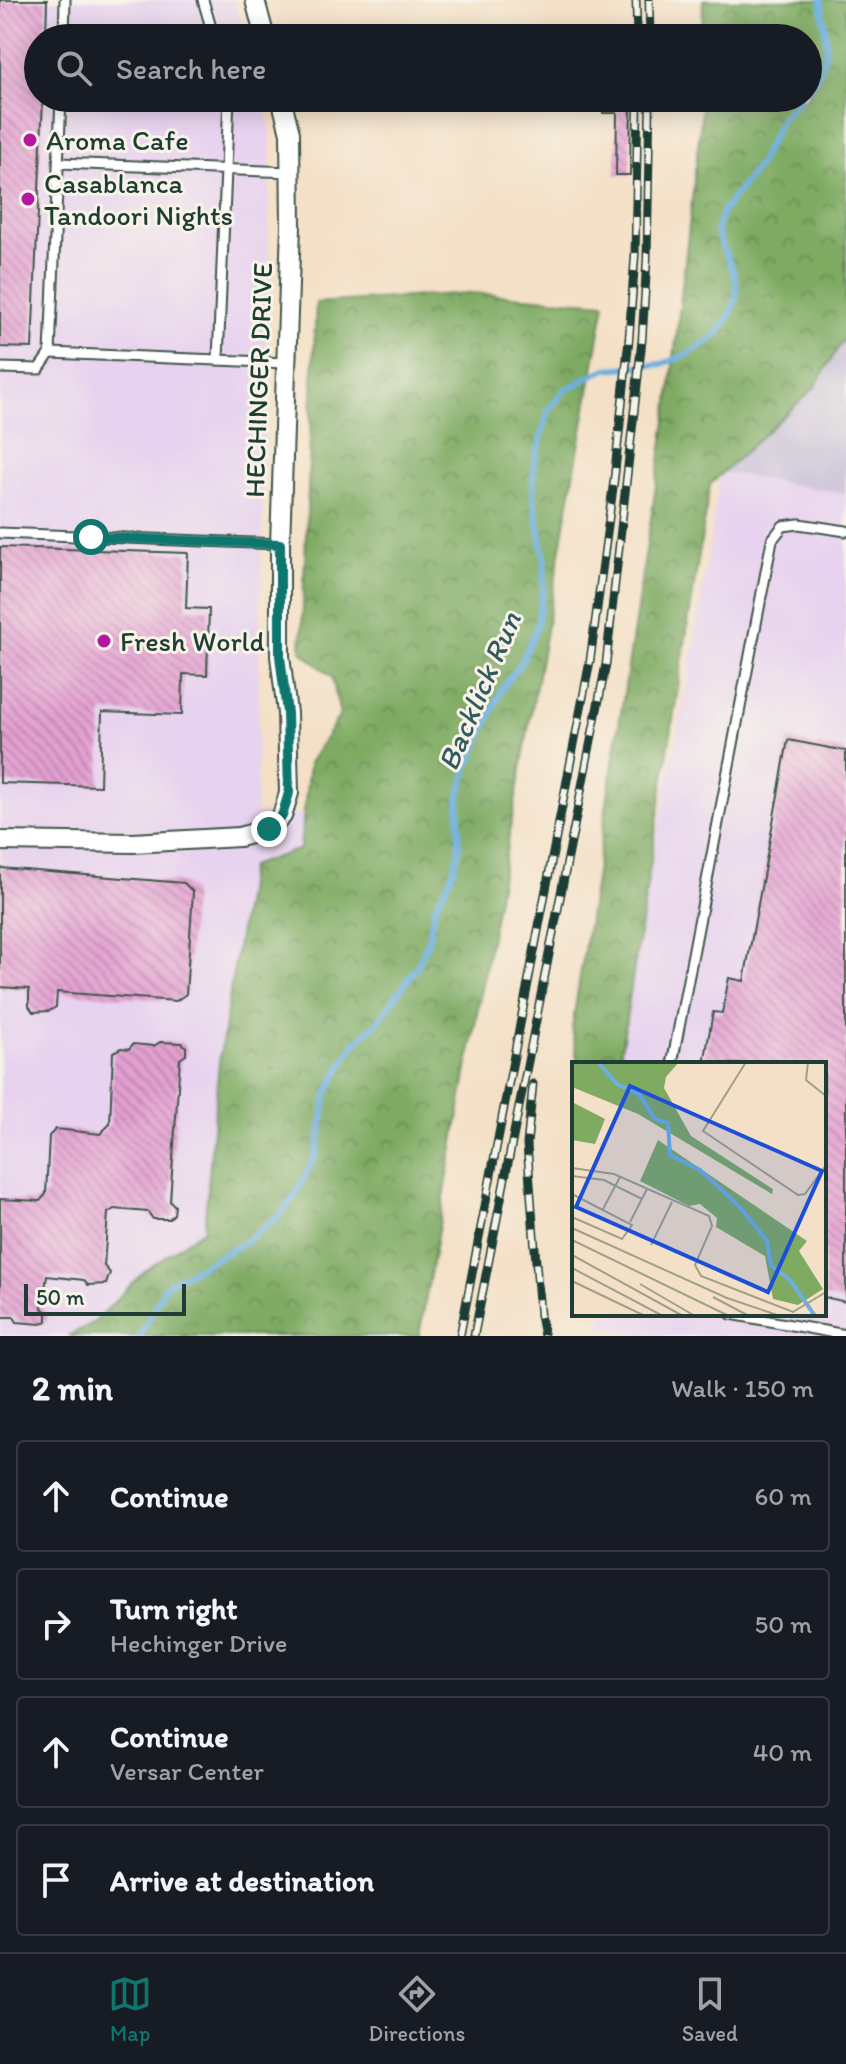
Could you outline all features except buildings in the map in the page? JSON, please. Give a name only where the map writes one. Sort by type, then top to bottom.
[{"type":"street","points":[[255,0],[261,24]]},
{"type":"street","name":"HECHINGER DRIVE","points":[[0,841],[133,843],[239,837],[269,829],[282,816],[289,793],[287,713],[280,656],[280,544],[291,172],[290,133],[285,112]]},
{"type":"lane","points":[[64,24],[65,0]]},
{"type":"lane","points":[[203,0],[210,24]]},
{"type":"lane","points":[[0,368],[39,369],[50,353],[61,112]]},
{"type":"lane","points":[[218,360],[228,112]]},
{"type":"lane","points":[[59,163],[291,172]]},
{"type":"lane","points":[[50,353],[286,363]]},
{"type":"lane","points":[[672,1062],[772,540],[783,526],[799,524],[846,531]]},
{"type":"lane","points":[[0,533],[280,544]]},
{"type":"lane","points":[[742,1316],[846,1335]]},
{"type":"shaded area","points":[[0,0],[234,0],[241,24],[24,24],[24,112],[266,112],[271,130],[256,814],[505,819],[395,1336],[0,1336]]},
{"type":"shaded area","points":[[846,190],[846,494],[720,472]]},
{"type":"shaded area","points":[[720,472],[846,494],[846,1336],[645,1336],[601,1328],[601,1316],[826,1316],[826,1062],[612,1062],[693,652]]},
{"type":"green space","points":[[703,0],[846,0],[846,335],[814,388],[710,484],[619,1062],[578,1062],[572,1028],[669,402],[701,112],[822,112],[822,24],[702,24]]},
{"type":"green space","points":[[470,293],[605,303],[419,1336],[68,1336],[95,1322],[142,1273],[204,1229],[219,1062],[250,866],[300,849],[309,763],[340,715],[332,677],[301,651],[316,303]]},
{"type":"waterway","name":"Backlick Run","points":[[821,0],[826,47],[822,65]]},
{"type":"waterway","name":"Backlick Run","points":[[140,1336],[166,1285],[242,1244],[276,1219],[295,1196],[317,1152],[327,1094],[338,1072],[356,1042],[377,1023],[416,968],[427,945],[435,906],[451,878],[459,851],[459,797],[467,770],[502,689],[522,661],[537,626],[545,562],[533,493],[534,464],[549,409],[565,390],[594,374],[607,369],[662,364],[687,355],[716,336],[730,315],[737,296],[735,276],[716,231],[723,211],[759,164],[787,112]]},
{"type":"railway","points":[[636,0],[637,24]]},
{"type":"railway","points":[[649,0],[650,24]]},
{"type":"railway","points":[[460,1336],[590,661],[629,339],[635,256],[638,112]]},
{"type":"railway","points":[[474,1336],[606,664],[642,340],[650,112]]},
{"type":"railway","points":[[533,1084],[527,1144],[544,1336]]},
{"type":"place","name":"Aroma Cafe","points":[[30,140]]},
{"type":"place","name":"Casablanca Tandoori Nights","points":[[28,199]]},
{"type":"place","name":"Fresh World","points":[[104,641]]},
{"type":"route","points":[[91,537],[280,544],[280,656],[287,713],[289,793],[282,816],[269,829]]}]
